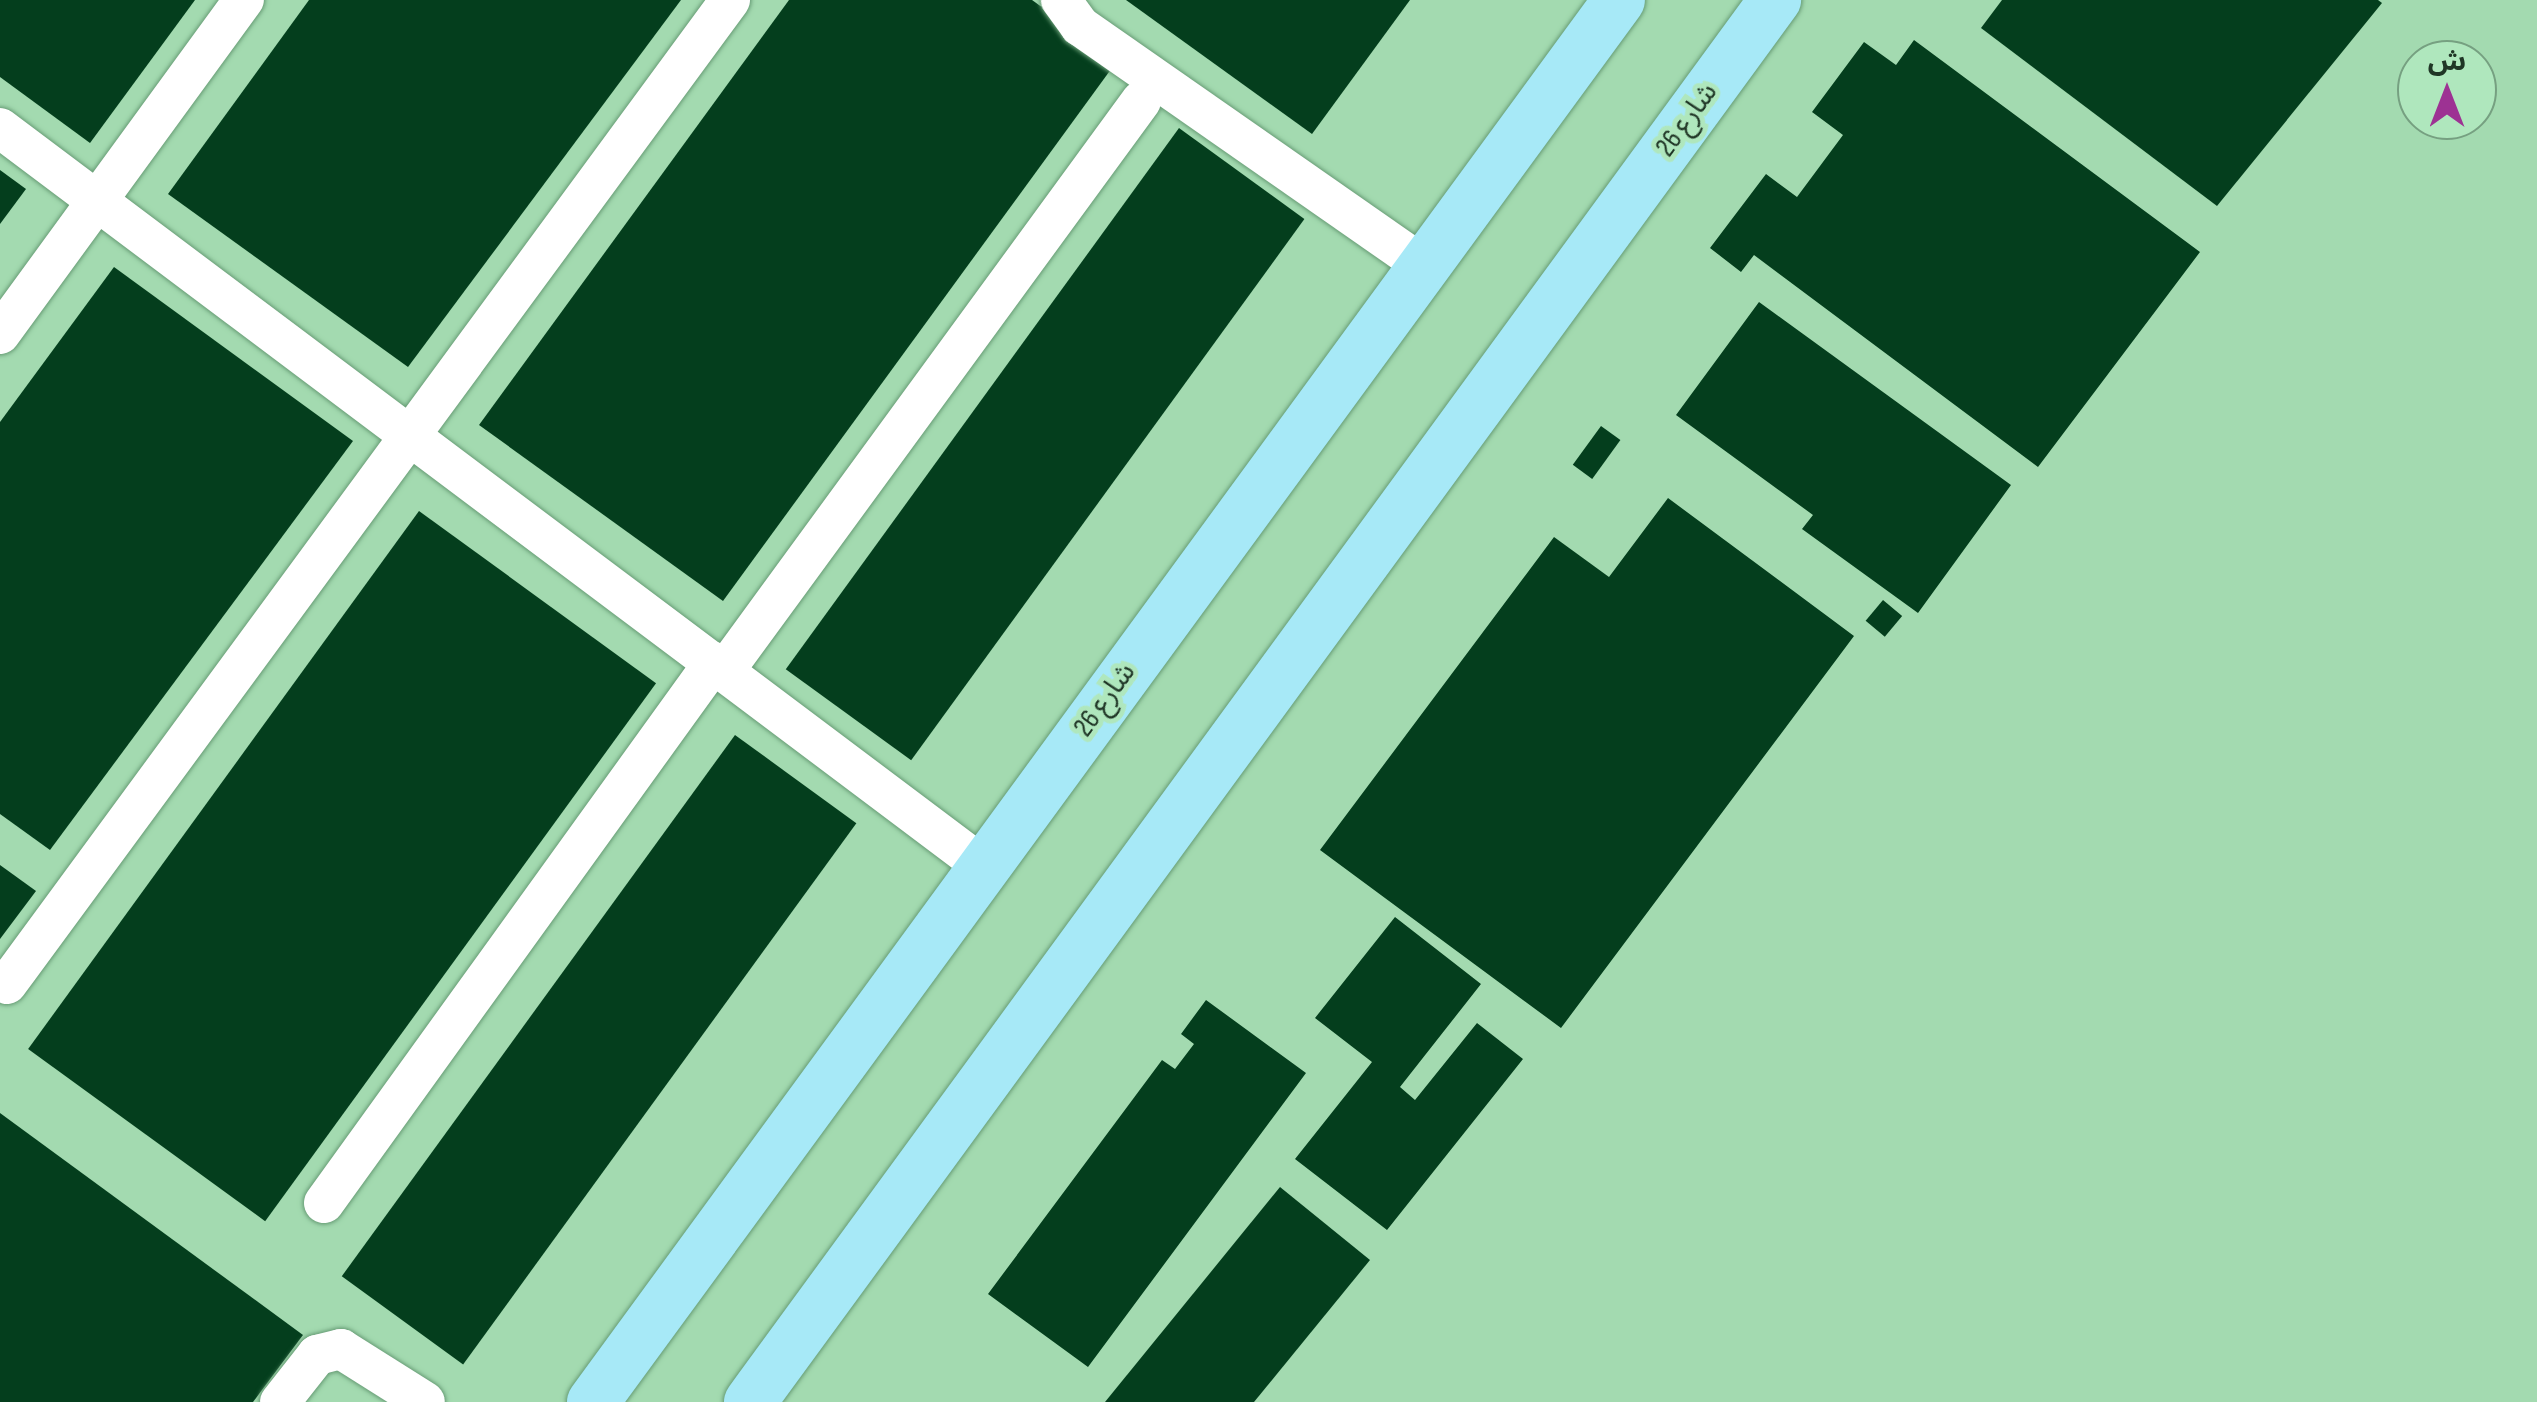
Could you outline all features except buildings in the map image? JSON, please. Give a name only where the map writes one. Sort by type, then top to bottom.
[{"type":"main road","name":"شارع 26","points":[[594,1402],[1619,0]]},
{"type":"main road","name":"شارع 26","points":[[750,1402],[1775,0]]},
{"type":"lane","points":[[0,334],[244,0]]},
{"type":"lane","points":[[6,984],[730,0]]},
{"type":"lane","points":[[1061,0],[1080,26],[1424,266]]},
{"type":"lane","points":[[324,1203],[1141,101]]},
{"type":"lane","points":[[0,128],[983,866]]},
{"type":"lane","points":[[280,1402],[317,1356],[340,1349],[425,1402]]}]
